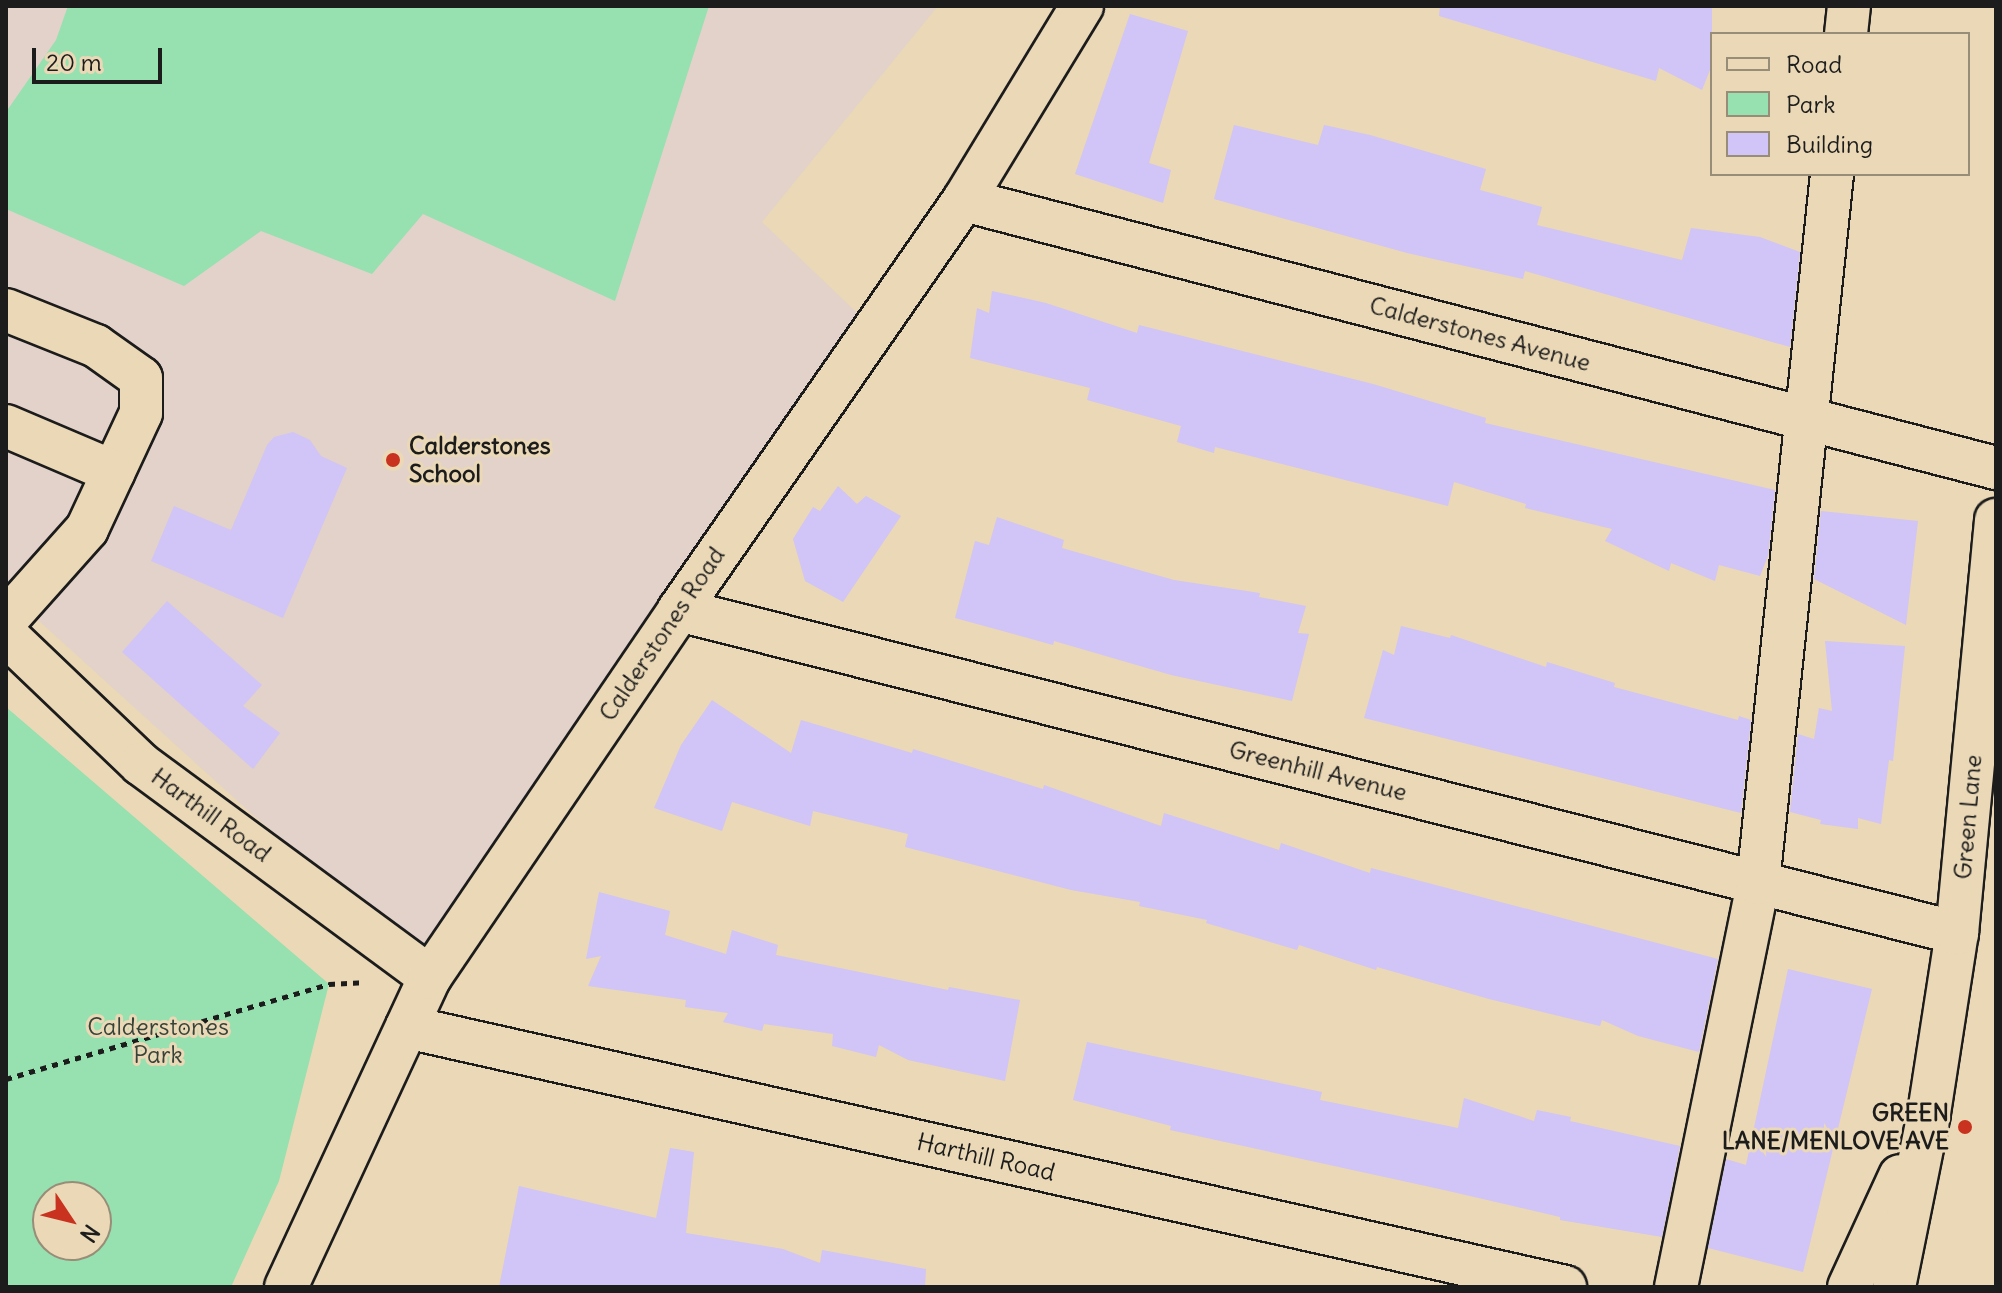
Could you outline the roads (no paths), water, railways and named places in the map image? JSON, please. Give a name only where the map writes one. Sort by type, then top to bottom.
[{"type":"street","name":"Calderstones Road","points":[[286,1287],[430,977],[679,610],[964,200],[1082,6]]},
{"type":"street","points":[[1846,32],[1849,6]]},
{"type":"street","points":[[1676,1287],[1758,883],[1832,176]]},
{"type":"street","name":"Calderstones Avenue","points":[[964,200],[1996,468]]},
{"type":"street","points":[[6,310],[96,346],[141,378],[141,413],[87,529],[6,620]]},
{"type":"street","points":[[6,426],[114,472]]},
{"type":"street","name":"Green Lane","points":[[1894,1287],[1929,1113],[1957,933],[1996,520]]},
{"type":"street","name":"Greenhill Avenue","points":[[679,610],[1957,933]]},
{"type":"street","name":"Harthill Road","points":[[6,635],[141,764],[430,977]]},
{"type":"street","name":"Harthill Road","points":[[407,1027],[1565,1287]]},
{"type":"street","name":"Green Lane","points":[[1849,1287],[1929,1113]]},
{"type":"place","name":"Calderstones School","points":[[393,460]]},
{"type":"place","name":"GREEN LANE/MENLOVE AVE","points":[[1965,1127]]},
{"type":"park label","name":"Calderstones Park","points":[[158,1041]]}]
